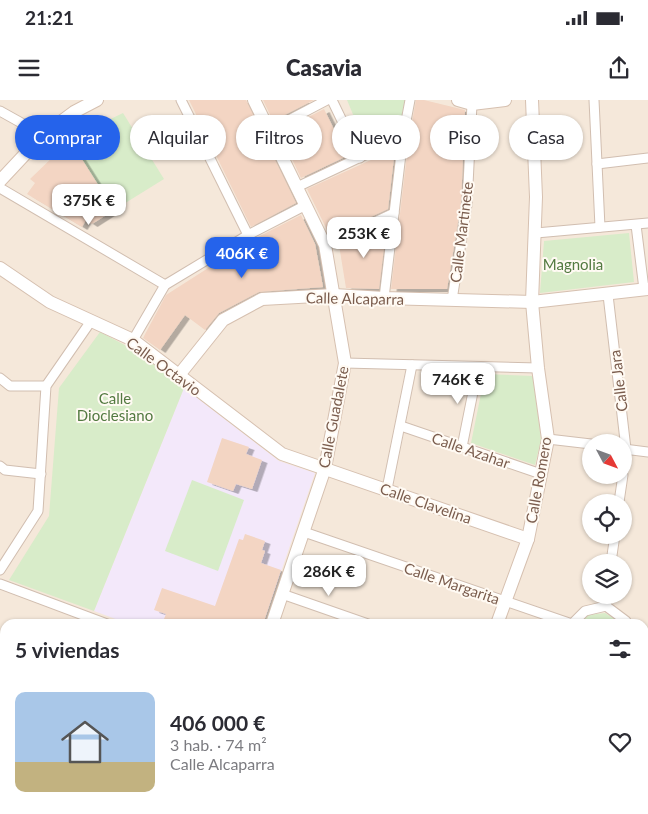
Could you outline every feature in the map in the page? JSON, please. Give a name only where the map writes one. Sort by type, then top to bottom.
[{"type":"street","points":[[70,115],[97,100]]},
{"type":"street","points":[[181,100],[248,234]]},
{"type":"street","name":"Calle Guadalete","points":[[254,100],[262,115]]},
{"type":"street","points":[[298,115],[326,100]]},
{"type":"street","points":[[332,100],[339,115]]},
{"type":"street","points":[[407,115],[410,100]]},
{"type":"street","points":[[458,100],[472,104],[505,100]]},
{"type":"street","name":"Calle Romero","points":[[499,619],[528,539],[548,439],[538,368],[532,302],[536,233],[532,100]]},
{"type":"street","points":[[594,100],[600,228]]},
{"type":"street","name":"Calle Martinete","points":[[452,300],[467,205],[472,104]]},
{"type":"street","points":[[0,111],[15,119]]},
{"type":"street","points":[[597,164],[648,158]]},
{"type":"street","points":[[0,182],[20,160]]},
{"type":"street","name":"Calle Guadalete","points":[[274,619],[325,468],[345,363],[325,246],[284,160]]},
{"type":"street","points":[[297,187],[356,160]]},
{"type":"street","points":[[384,298],[400,160]]},
{"type":"street","points":[[0,188],[165,286]]},
{"type":"street","points":[[133,340],[165,286],[248,234],[306,205]]},
{"type":"street","points":[[325,246],[394,213]]},
{"type":"street","points":[[536,233],[648,223]]},
{"type":"street","points":[[636,225],[646,289]]},
{"type":"street","name":"Calle Octavio","points":[[0,268],[50,302],[133,340],[282,454],[325,468]]},
{"type":"street","name":"Calle Alcaparra","points":[[179,375],[223,320],[262,299],[334,295],[532,302],[646,289]]},
{"type":"street","name":"Calle Jara","points":[[608,294],[623,434]]},
{"type":"street","points":[[0,570],[38,511],[46,386],[91,321]]},
{"type":"street","points":[[345,363],[538,368]]},
{"type":"street","points":[[387,489],[412,365]]},
{"type":"street","points":[[462,447],[478,367]]},
{"type":"street","points":[[0,378],[10,386],[46,386]]},
{"type":"street","name":"Calle Azahar","points":[[401,426],[541,474]]},
{"type":"street","points":[[548,439],[582,443]]},
{"type":"street","points":[[632,450],[648,452]]},
{"type":"street","points":[[0,466],[5,470],[41,474]]},
{"type":"street","name":"Calle Clavelina","points":[[325,468],[528,539]]},
{"type":"street","name":"Calle Margarita","points":[[304,532],[557,619]]},
{"type":"street","points":[[0,584],[94,619]]},
{"type":"street","points":[[282,594],[354,619]]},
{"type":"street","points":[[577,619],[585,612],[606,606],[625,619]]},
{"type":"shaded area","points":[[0,100],[648,100],[648,619],[0,619]]},
{"type":"shaded area","points":[[184,388],[279,461],[315,473],[265,619],[116,619],[94,611]]},
{"type":"green space","points":[[347,100],[407,100],[404,115],[353,115]]},
{"type":"green space","points":[[123,113],[130,124],[130,160],[152,160],[164,179],[114,210],[82,160],[120,160],[119,115]]},
{"type":"green space","name":"Magnolia","points":[[629,233],[634,282],[540,293],[544,241]]},
{"type":"green space","name":"Calle Dioclesiano","points":[[100,332],[138,352],[184,388],[94,611],[9,580],[49,516],[59,388]]},
{"type":"green space","points":[[485,374],[533,376],[541,440],[535,465],[471,443]]},
{"type":"green space","points":[[192,480],[244,500],[218,571],[165,551]]},
{"type":"green space","points":[[605,613],[615,619],[584,619],[588,615]]},
{"type":"building","points":[[189,100],[246,100],[253,115],[236,115],[236,160],[275,160],[296,203],[251,227],[218,160],[226,160],[226,115],[196,115]]},
{"type":"building","points":[[263,100],[314,100],[285,115],[270,115]]},
{"type":"building","points":[[416,100],[424,100],[465,110],[465,115],[430,115],[430,160],[463,160],[461,204],[447,289],[391,289],[406,160],[420,160],[420,115],[413,115]]},
{"type":"building","points":[[324,109],[332,125],[332,160],[339,160],[301,178],[292,160],[322,160],[322,115],[312,115]]},
{"type":"building","points":[[50,160],[82,160],[114,210],[92,224],[86,220],[82,227],[27,194],[35,183],[30,179]]},
{"type":"building","points":[[371,160],[394,160],[388,209],[330,236],[307,189]]},
{"type":"building","points":[[301,215],[315,244],[323,287],[259,292],[219,313],[205,330],[185,315],[160,350],[143,338],[166,295],[252,240]]},
{"type":"building","points":[[387,223],[379,289],[346,288],[339,245]]},
{"type":"building","points":[[222,438],[249,447],[246,454],[262,460],[252,489],[236,484],[233,491],[207,482]]},
{"type":"building","points":[[245,534],[265,541],[262,550],[265,551],[261,563],[281,570],[265,619],[164,619],[166,614],[154,610],[162,588],[215,606],[239,539],[243,540]]}]
